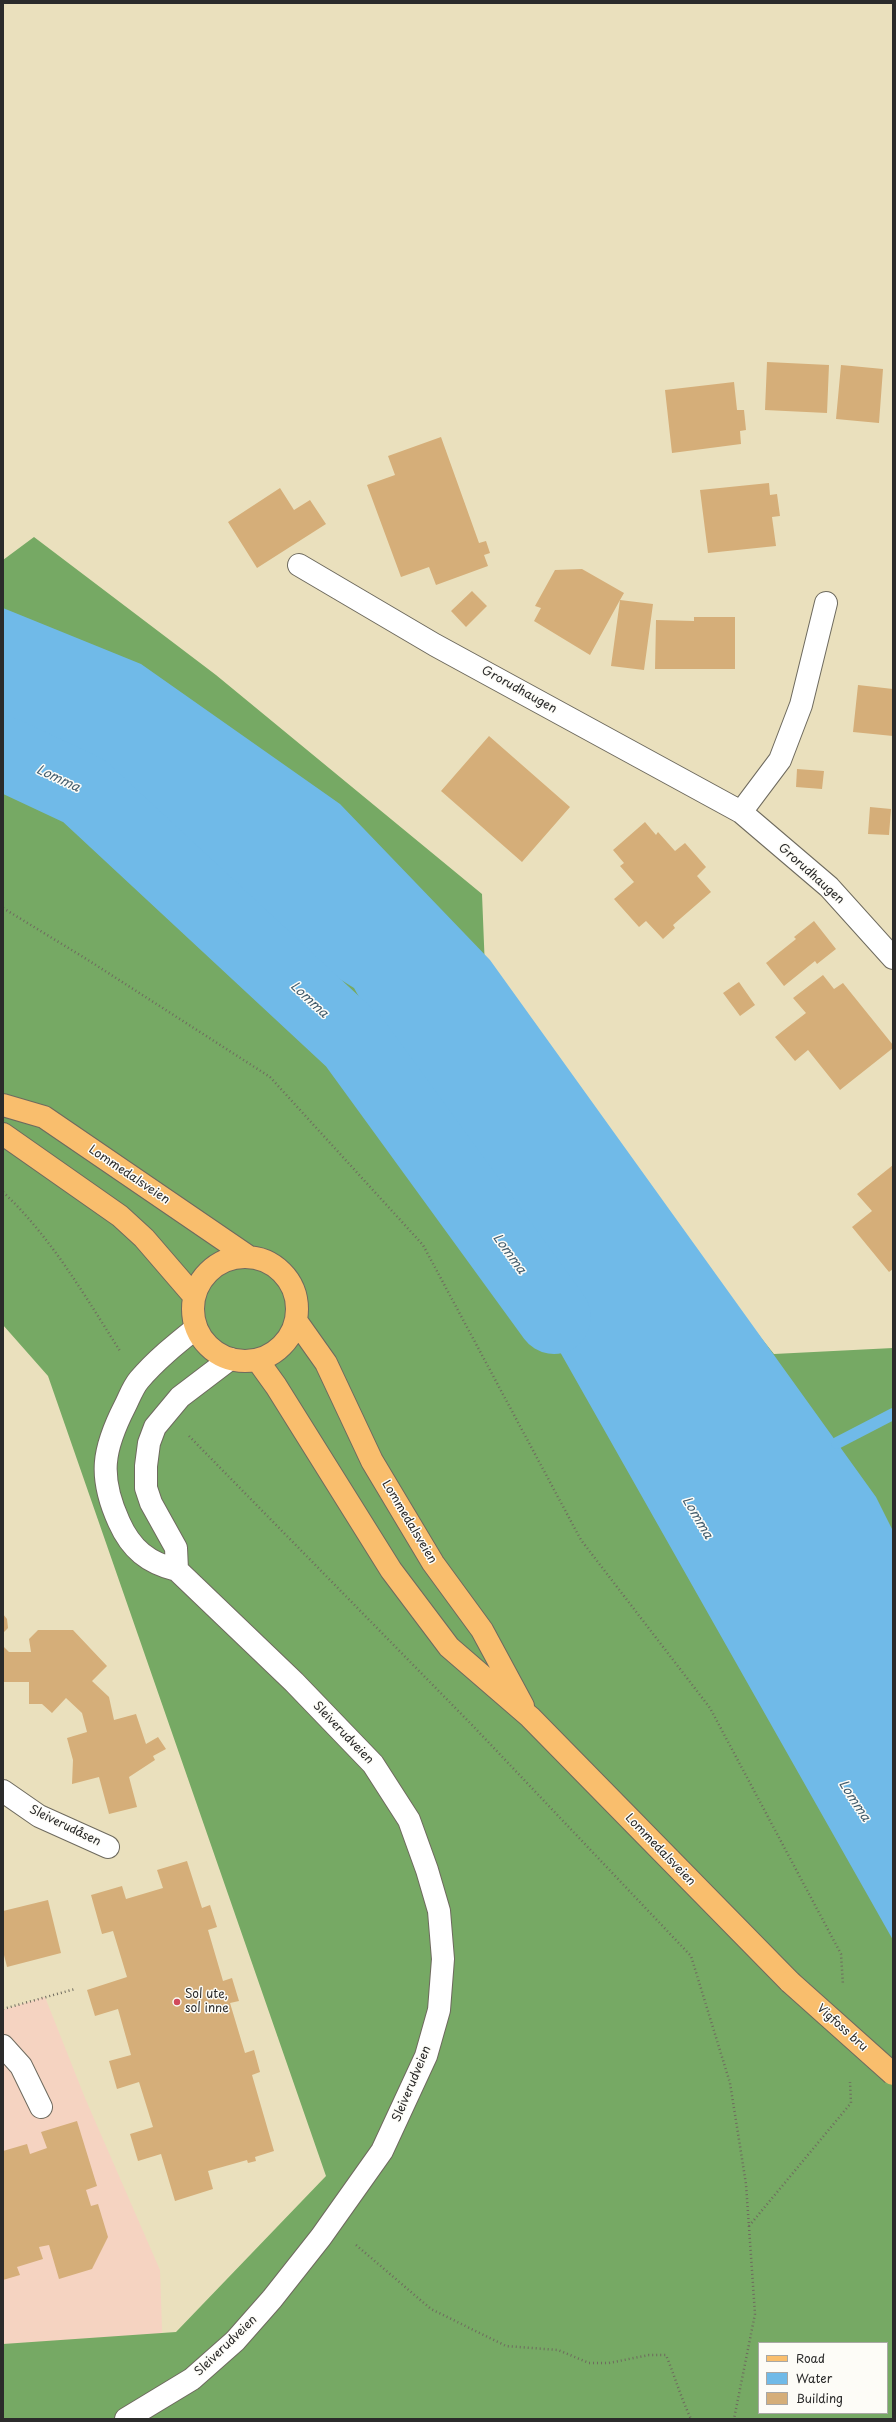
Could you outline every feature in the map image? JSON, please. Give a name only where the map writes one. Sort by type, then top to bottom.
[{"type":"main road","name":"Lommedalsveien","points":[[3,1105],[44,1117],[249,1257]]},
{"type":"main road","points":[[3,1134],[120,1216],[144,1238],[194,1296]]},
{"type":"main road","points":[[249,1257],[269,1263],[288,1279],[296,1299],[297,1322],[282,1346],[270,1356],[258,1361],[246,1362],[230,1359],[208,1347],[196,1328],[193,1316],[194,1296],[201,1281],[209,1271],[224,1261],[249,1257]]},
{"type":"main road","name":"Lommedalsveien","points":[[297,1322],[326,1363],[372,1461],[433,1564],[482,1630],[530,1717]]},
{"type":"main road","name":"Lommedalsveien","points":[[258,1361],[276,1386],[391,1570],[449,1648],[530,1717],[790,1982]]},
{"type":"main road","name":"Vigfoss bru","points":[[790,1982],[893,2074]]},
{"type":"street","name":"Grorudhaugen","points":[[299,565],[435,645],[741,812],[829,887],[893,958]]},
{"type":"street","points":[[741,812],[780,760],[801,705],[826,603]]},
{"type":"street","points":[[196,1328],[138,1380],[110,1434],[106,1458],[106,1479],[109,1501],[120,1525],[144,1557],[157,1566],[176,1570],[176,1548],[151,1503],[146,1488],[146,1466],[149,1442],[155,1427],[180,1397],[230,1359]]},
{"type":"street","name":"Sleiverudveien","points":[[126,2419],[192,2379],[235,2341],[272,2299],[322,2237],[382,2151],[426,2056],[439,2010],[444,1959],[439,1911],[427,1870],[408,1820],[373,1764],[294,1682],[176,1570]]},
{"type":"street","name":"Sleiverudåsen","points":[[3,1791],[39,1816],[108,1847]]},
{"type":"street","points":[[3,2046],[21,2066],[42,2107]]},
{"type":"path","points":[[3,908],[88,960],[270,1077],[423,1245],[581,1540],[710,1708],[841,1954]]},
{"type":"path","points":[[3,1192],[18,1206],[72,1274],[138,1380]]},
{"type":"path","points":[[166,1412],[474,1727],[691,1956],[730,2083],[746,2184],[755,2314],[734,2419]]},
{"type":"path","points":[[3,2009],[75,1989]]},
{"type":"path","points":[[749,2226],[851,2103]]},
{"type":"path","points":[[351,2241],[431,2310],[506,2346],[558,2350],[589,2363],[609,2363],[649,2355],[666,2355],[677,2381],[681,2398],[691,2419]]},
{"type":"shaded area","points":[[45,1997],[85,2098],[160,2270],[163,2358],[3,2419],[3,2010]]},
{"type":"green space","points":[[34,537],[216,675],[482,894],[486,994],[774,1354],[893,1348],[893,2419],[3,2419],[3,2344],[176,2332],[326,2176],[48,1376],[3,1325],[3,560]]},
{"type":"water","points":[[3,608],[141,664],[340,804],[490,960],[876,1497],[893,1531],[893,1940],[354,988],[3,768]]},
{"type":"building","points":[[767,362],[829,365],[827,413],[765,410]]},
{"type":"building","points":[[841,365],[883,369],[879,423],[836,419]]},
{"type":"building","points":[[734,382],[737,410],[744,410],[746,430],[740,431],[741,444],[672,453],[665,390]]},
{"type":"building","points":[[441,437],[479,543],[486,541],[490,553],[484,555],[488,566],[436,585],[429,567],[401,577],[367,485],[395,475],[388,456]]},
{"type":"building","points":[[769,483],[770,495],[777,494],[780,516],[772,517],[776,546],[708,553],[700,490]]},
{"type":"building","points":[[280,488],[294,510],[310,500],[326,524],[257,568],[228,522]]},
{"type":"building","points":[[582,569],[624,593],[590,655],[534,621],[541,608],[535,606],[555,570]]},
{"type":"building","points":[[472,591],[487,606],[466,627],[451,611]]},
{"type":"building","points":[[620,600],[653,604],[644,670],[611,666]]},
{"type":"building","points":[[694,617],[735,617],[735,669],[655,669],[656,620],[694,621]]},
{"type":"building","points":[[858,685],[893,689],[893,736],[853,732]]},
{"type":"building","points":[[489,736],[570,807],[522,862],[441,791]]},
{"type":"building","points":[[797,769],[824,771],[822,789],[796,787]]},
{"type":"building","points":[[870,807],[891,809],[889,835],[868,834]]},
{"type":"building","points":[[645,822],[656,835],[658,832],[675,851],[685,843],[706,867],[697,876],[711,892],[673,925],[675,928],[663,939],[646,921],[639,927],[614,899],[634,882],[620,866],[624,863],[613,850]]},
{"type":"building","points":[[814,921],[836,949],[817,964],[815,961],[784,986],[766,963],[796,939],[794,937]]},
{"type":"building","points":[[823,975],[834,989],[843,983],[893,1045],[893,1048],[840,1090],[808,1050],[795,1061],[775,1037],[806,1013],[793,998]]},
{"type":"building","points":[[739,982],[755,1005],[740,1016],[723,993]]},
{"type":"building","points":[[893,1165],[893,1269],[889,1272],[852,1227],[872,1211],[857,1194]]},
{"type":"building","points":[[3,1614],[7,1619],[8,1628],[3,1633]]},
{"type":"building","points":[[38,1630],[73,1630],[107,1666],[92,1681],[109,1697],[114,1720],[136,1714],[146,1744],[158,1737],[166,1749],[153,1756],[155,1760],[129,1777],[137,1807],[109,1814],[99,1777],[72,1784],[73,1760],[67,1738],[87,1732],[82,1713],[66,1698],[52,1713],[42,1704],[29,1704],[29,1682],[3,1682],[3,1646],[9,1652],[31,1652],[29,1639]]},
{"type":"building","points":[[187,1861],[202,1908],[210,1905],[217,1927],[208,1930],[223,1981],[232,1978],[239,2001],[230,2003],[245,2053],[254,2050],[260,2072],[252,2075],[274,2151],[255,2157],[256,2161],[248,2163],[247,2160],[208,2171],[213,2189],[175,2201],[161,2154],[138,2161],[130,2134],[153,2127],[139,2082],[117,2089],[109,2061],[131,2055],[118,2009],[95,2016],[87,1990],[127,1977],[113,1931],[102,1934],[91,1895],[122,1886],[126,1899],[163,1888],[157,1870]]},
{"type":"building","points":[[48,1900],[61,1953],[7,1967],[3,1951],[3,1911]]},
{"type":"building","points":[[77,2121],[97,2186],[86,2190],[91,2206],[98,2204],[108,2237],[92,2269],[59,2279],[49,2245],[39,2247],[43,2259],[17,2267],[20,2275],[3,2280],[3,2151],[27,2144],[30,2154],[47,2148],[41,2132]]},
{"type":"waterway","name":"Lomma","points":[[3,753],[84,791],[354,1042],[554,1317]]},
{"type":"waterway","points":[[837,1443],[893,1414]]},
{"type":"place","name":"Sol ute, sol inne","points":[[177,2002]]}]
